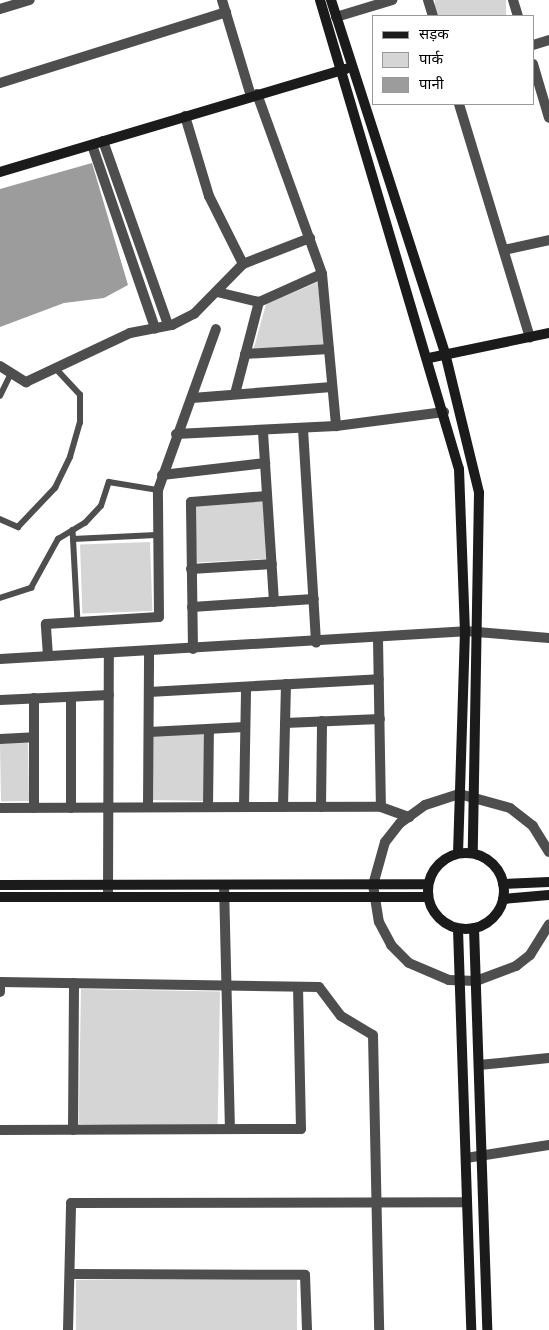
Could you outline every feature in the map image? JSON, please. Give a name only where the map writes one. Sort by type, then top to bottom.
[{"type":"street","points":[[0,9],[29,0]]},
{"type":"street","points":[[222,0],[254,95],[310,238],[322,274],[336,426]]},
{"type":"street","points":[[320,0],[346,69],[444,353],[479,493],[480,634],[473,797],[473,853]]},
{"type":"street","points":[[331,0],[346,69],[459,469],[465,631],[458,853]]},
{"type":"street","points":[[336,17],[392,0]]},
{"type":"street","points":[[428,0],[433,15]]},
{"type":"street","points":[[514,0],[518,15]]},
{"type":"street","points":[[0,83],[226,12]]},
{"type":"street","points":[[534,45],[549,40]]},
{"type":"street","points":[[534,67],[549,118]]},
{"type":"street","points":[[0,172],[346,69]]},
{"type":"street","points":[[459,105],[530,337]]},
{"type":"street","points":[[185,116],[209,196],[243,264]]},
{"type":"street","points":[[103,141],[168,326]]},
{"type":"street","points":[[92,145],[155,328]]},
{"type":"street","points":[[0,366],[26,382],[130,332],[168,326],[194,314],[243,264],[310,238]]},
{"type":"street","points":[[504,250],[549,240]]},
{"type":"street","points":[[217,292],[259,302],[322,274]]},
{"type":"street","points":[[235,394],[259,302]]},
{"type":"street","points":[[48,656],[46,624],[158,617],[156,535],[158,490],[176,434],[192,398],[216,328]]},
{"type":"street","points":[[429,358],[444,353],[549,333]]},
{"type":"street","points":[[245,354],[329,349]]},
{"type":"street","points":[[192,398],[332,386]]},
{"type":"street","points":[[176,434],[303,429],[444,412]]},
{"type":"street","points":[[303,429],[316,643]]},
{"type":"street","points":[[263,432],[274,602]]},
{"type":"street","points":[[162,475],[265,463]]},
{"type":"street","points":[[193,649],[191,569],[194,499],[267,496]]},
{"type":"street","points":[[191,569],[272,564]]},
{"type":"street","points":[[192,607],[314,600]]},
{"type":"street","points":[[0,659],[316,643],[465,631],[480,634],[549,638]]},
{"type":"street","points":[[378,639],[381,806]]},
{"type":"street","points":[[148,807],[149,651]]},
{"type":"street","points":[[108,897],[109,653]]},
{"type":"street","points":[[149,692],[379,679]]},
{"type":"street","points":[[283,807],[286,684]]},
{"type":"street","points":[[244,807],[246,686]]},
{"type":"street","points":[[0,700],[109,695]]},
{"type":"street","points":[[71,697],[71,808]]},
{"type":"street","points":[[34,698],[34,808]]},
{"type":"street","points":[[285,722],[380,719]]},
{"type":"street","points":[[321,807],[322,721]]},
{"type":"street","points":[[149,732],[245,727]]},
{"type":"street","points":[[208,807],[209,729]]},
{"type":"street","points":[[0,739],[34,737]]},
{"type":"street","points":[[549,852],[532,826],[510,808],[459,794],[425,805],[408,817],[385,842],[372,884],[379,922],[391,944],[410,963],[436,977],[460,982],[476,981],[516,966],[530,955],[549,925]]},
{"type":"street","points":[[0,808],[381,806],[408,817]]},
{"type":"street","points":[[458,853],[473,853],[492,863],[503,884],[503,899],[493,918],[474,928],[458,929],[439,919],[428,896],[428,884],[438,864],[458,853]]},
{"type":"street","points":[[503,884],[549,882]]},
{"type":"street","points":[[0,885],[428,884]]},
{"type":"street","points":[[224,885],[230,1129]]},
{"type":"street","points":[[503,899],[549,895]]},
{"type":"street","points":[[0,897],[428,896]]},
{"type":"street","points":[[474,928],[487,1330]]},
{"type":"street","points":[[458,929],[471,1330]]},
{"type":"street","points":[[0,992],[0,982],[319,987],[341,1016],[373,1035],[379,1330]]},
{"type":"street","points":[[73,1130],[74,983]]},
{"type":"street","points":[[0,1130],[301,1129],[298,987]]},
{"type":"street","points":[[479,1065],[549,1058]]},
{"type":"street","points":[[466,1158],[549,1145]]},
{"type":"street","points":[[68,1330],[71,1203],[467,1202]]},
{"type":"street","points":[[70,1274],[305,1275],[306,1330]]},
{"type":"lane","points":[[0,519],[18,527],[55,488],[70,457],[80,424],[80,395],[55,368]]},
{"type":"lane","points":[[0,396],[11,373]]},
{"type":"lane","points":[[0,598],[30,588],[58,539],[73,530],[101,506],[110,482],[158,490]]},
{"type":"lane","points":[[73,530],[78,622]]},
{"type":"lane","points":[[73,539],[156,535]]},
{"type":"green space","points":[[435,0],[506,0],[506,15],[435,15]]},
{"type":"green space","points":[[318,282],[324,344],[253,351],[266,304]]},
{"type":"green space","points":[[263,500],[266,559],[197,563],[194,504]]},
{"type":"green space","points":[[150,542],[152,611],[82,613],[80,544]]},
{"type":"green space","points":[[153,731],[206,732],[205,801],[152,800]]},
{"type":"green space","points":[[0,743],[28,743],[29,801],[1,801]]},
{"type":"green space","points":[[81,989],[220,991],[218,1126],[79,1124]]},
{"type":"green space","points":[[76,1280],[297,1280],[297,1330],[76,1330]]},
{"type":"water","points":[[92,163],[128,285],[104,298],[64,303],[0,327],[0,189]]}]
